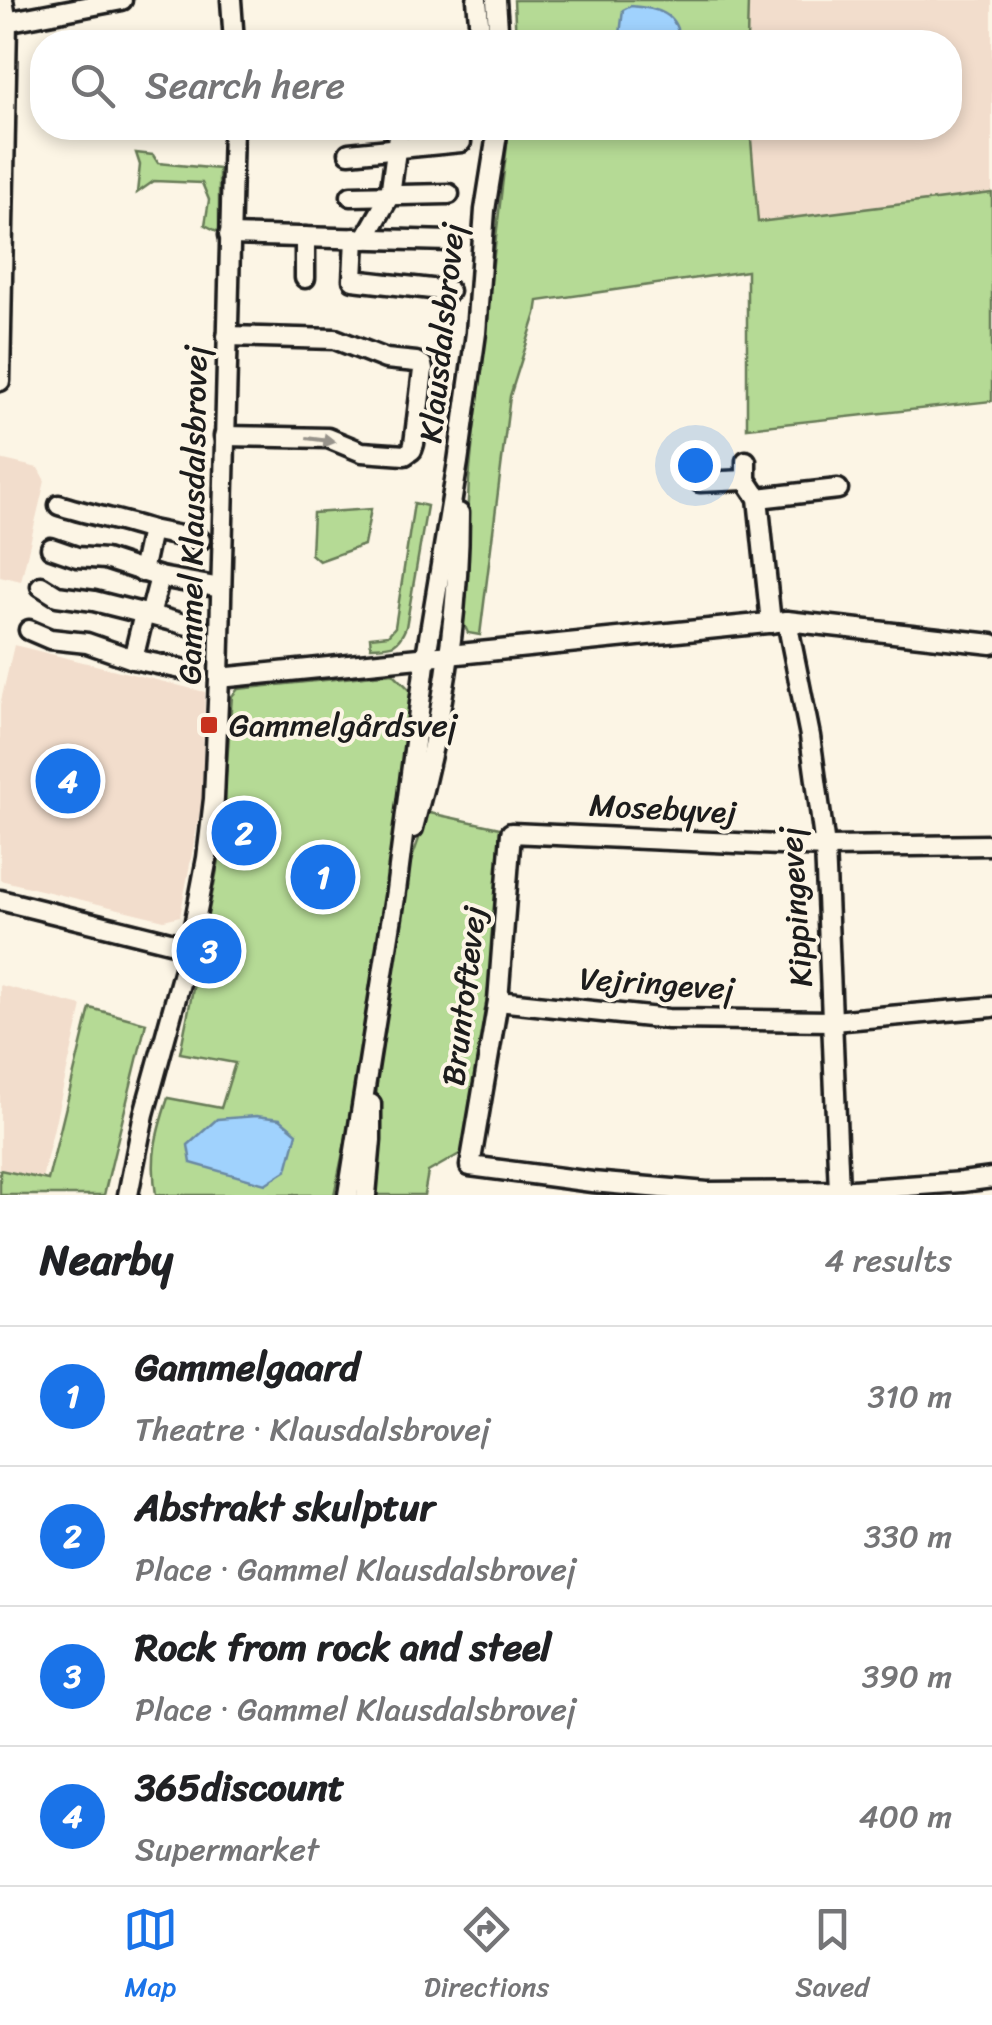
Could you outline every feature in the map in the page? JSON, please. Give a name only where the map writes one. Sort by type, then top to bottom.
[{"type":"street","points":[[0,381],[3,0]]},
{"type":"street","points":[[4,23],[122,0]]},
{"type":"street","points":[[231,0],[233,30]]},
{"type":"street","points":[[478,0],[481,30]]},
{"type":"street","points":[[496,0],[498,30]]},
{"type":"street","name":"Gammel Klausdalsbrovej","points":[[128,1195],[144,1114],[190,947],[214,799],[233,140]]},
{"type":"street","points":[[397,140],[390,194],[360,239],[353,280],[448,291]]},
{"type":"street","name":"Klausdalsbrovej","points":[[485,140],[486,210]]},
{"type":"street","name":"Klausdalsbrovej","points":[[348,1195],[458,462],[496,140]]},
{"type":"street","points":[[349,152],[461,142]]},
{"type":"street","points":[[352,196],[449,194]]},
{"type":"street","points":[[229,235],[450,241]]},
{"type":"street","points":[[305,237],[305,278]]},
{"type":"street","points":[[224,436],[328,438],[362,452],[406,455],[414,444],[423,370],[416,362],[386,359],[335,339],[226,336]]},
{"type":"street","name":"Klausdalsbrovej","points":[[396,891],[423,792],[449,655],[459,536],[458,462]]},
{"type":"street","points":[[700,482],[746,470],[758,498],[838,489]]},
{"type":"street","name":"Kippingevej","points":[[758,498],[779,622],[810,736],[825,847],[839,1191]]},
{"type":"street","points":[[59,506],[200,540]]},
{"type":"street","points":[[133,659],[147,615],[151,530]]},
{"type":"street","points":[[50,548],[221,588]]},
{"type":"street","points":[[41,586],[58,596],[94,601],[199,628]]},
{"type":"street","points":[[219,678],[779,622],[992,644]]},
{"type":"street","points":[[29,630],[50,639],[88,643],[133,659],[190,672]]},
{"type":"street","name":"Mosebyvej","points":[[511,833],[825,847],[992,845]]},
{"type":"street","name":"Bruntoftevej","points":[[511,833],[498,1002],[470,1166],[708,1192],[787,1194]]},
{"type":"street","points":[[0,900],[190,947]]},
{"type":"street","name":"Vejringevej","points":[[498,1002],[668,1019],[833,1021],[992,1007]]},
{"type":"street","name":"Klausdalsbrovej","points":[[366,1195],[371,1059]]},
{"type":"street","points":[[787,1194],[992,1178]]},
{"type":"shaded area","points":[[748,0],[992,0],[992,193],[758,222],[751,140],[962,140],[962,30],[747,30]]},
{"type":"shaded area","points":[[0,459],[38,468],[45,481],[21,581],[0,576]]},
{"type":"shaded area","points":[[14,645],[205,692],[202,802],[180,916],[164,920],[0,880],[0,705]]},
{"type":"shaded area","points":[[0,985],[82,1006],[42,1179],[0,1184]]},
{"type":"green space","points":[[514,0],[748,0],[747,30],[515,30]]},
{"type":"green space","points":[[508,140],[751,140],[758,222],[992,193],[992,401],[747,428],[747,271],[538,301],[510,396],[480,635],[468,633],[462,620],[477,398]]},
{"type":"green space","points":[[136,153],[153,155],[158,163],[219,169],[219,232],[205,225],[209,200],[202,183],[154,181],[137,193],[140,165]]},
{"type":"green space","points":[[414,503],[427,506],[406,627],[393,644],[371,647],[370,637],[388,635],[395,627]]},
{"type":"green space","points":[[371,509],[364,545],[319,561],[311,554],[313,513]]},
{"type":"green space","points":[[393,673],[413,693],[360,1072],[334,1195],[156,1195],[155,1146],[168,1098],[221,1108],[235,1063],[180,1053],[220,855],[232,696],[238,689]]},
{"type":"green space","points":[[425,812],[500,828],[494,972],[463,1152],[428,1172],[424,1195],[371,1195],[377,1054],[403,884]]},
{"type":"green space","points":[[90,1008],[146,1023],[104,1195],[0,1195],[0,1170],[48,1180]]},
{"type":"water","points":[[631,6],[657,10],[670,18],[677,30],[620,30],[623,10]]},
{"type":"water","points":[[217,1119],[280,1119],[297,1133],[287,1170],[265,1184],[191,1163],[188,1145]]},
{"type":"place","name":"Gammelgårdsvej","points":[[209,725]]},
{"type":"place","name":"365discount","points":[[68,781]]},
{"type":"place","name":"Abstrakt skulptur","points":[[244,833]]},
{"type":"place","name":"Gammelgaard","points":[[323,877]]},
{"type":"place","name":"Rock from rock and steel","points":[[209,951]]}]
